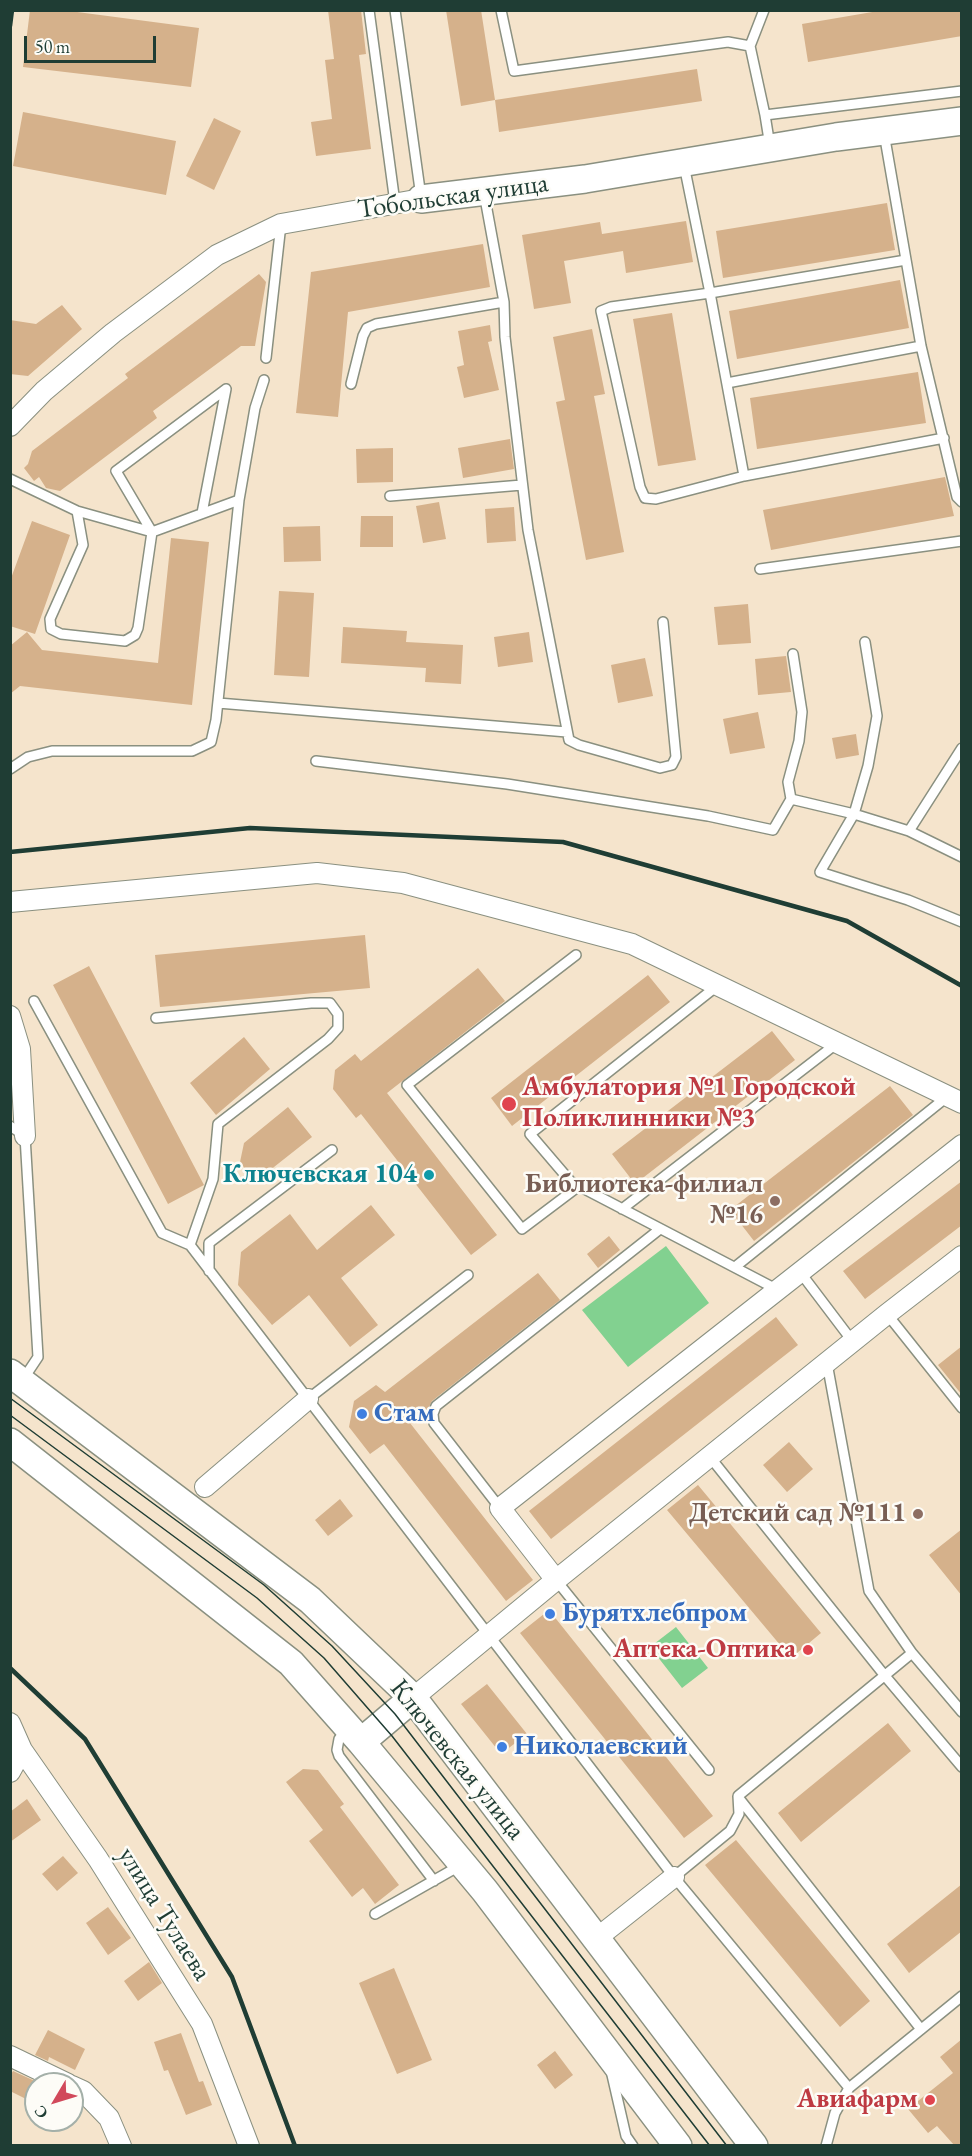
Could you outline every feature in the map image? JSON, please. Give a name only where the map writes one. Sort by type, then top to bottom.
[{"type":"main road","name":"Тобольская улица","points":[[408,201],[585,179],[770,148],[962,121]]},
{"type":"main road","name":"Ключевская улица","points":[[16,1377],[196,1496],[413,1698],[754,2145]]},
{"type":"main road","points":[[10,1442],[291,1663],[463,1864],[678,2145]]},
{"type":"main road","points":[[354,1735],[413,1698]]},
{"type":"street","name":"Тобольская улица","points":[[10,426],[44,391],[113,333],[217,255],[281,224],[408,201]]},
{"type":"street","points":[[10,902],[317,873],[392,882],[632,944],[955,1099]]},
{"type":"street","points":[[10,1016],[20,1050],[18,1131]]},
{"type":"street","points":[[556,1580],[500,1508],[962,1145]]},
{"type":"street","points":[[413,1698],[887,1314],[962,1257]]},
{"type":"street","points":[[196,1496],[308,1399]]},
{"type":"street","name":"улица Тулаева","points":[[10,1723],[22,1750],[98,1859],[202,2024],[249,2145]]},
{"type":"street","points":[[10,1772],[22,1750]]},
{"type":"street","points":[[597,1938],[674,1876]]},
{"type":"street","points":[[10,2056],[43,2072]]},
{"type":"street","points":[[84,2092],[110,2118],[121,2145]]},
{"type":"lane","points":[[369,10],[408,201]]},
{"type":"lane","points":[[395,10],[408,201]]},
{"type":"lane","points":[[501,10],[514,71],[728,42],[750,46]]},
{"type":"lane","points":[[764,10],[750,46],[770,148]]},
{"type":"lane","points":[[765,116],[962,92]]},
{"type":"lane","points":[[883,131],[921,346],[957,497],[962,502]]},
{"type":"lane","points":[[683,162],[744,476]]},
{"type":"lane","points":[[484,190],[504,302],[528,530],[569,740],[579,745],[660,768],[672,765],[676,757],[663,622]]},
{"type":"lane","points":[[266,358],[281,224]]},
{"type":"lane","points":[[906,260],[611,307],[601,311],[640,487],[645,498],[656,499],[744,476],[944,438]]},
{"type":"lane","points":[[351,384],[363,336],[368,328],[376,324],[504,302]]},
{"type":"lane","points":[[727,383],[921,346]]},
{"type":"lane","points":[[10,770],[28,757],[52,751],[192,751],[212,742],[238,500],[255,408],[264,380]]},
{"type":"lane","points":[[77,511],[83,545],[50,619],[51,629],[61,634],[125,641],[135,635],[138,628],[152,532],[116,471],[226,388],[202,513]]},
{"type":"lane","points":[[10,479],[77,511],[152,532],[238,500]]},
{"type":"lane","points":[[390,496],[522,485]]},
{"type":"lane","points":[[760,569],[962,541]]},
{"type":"lane","points":[[865,642],[877,716],[868,766],[854,814],[820,872],[908,900],[962,922]]},
{"type":"lane","points":[[316,761],[507,784],[708,816],[773,830],[791,799],[788,782],[799,741],[802,712],[793,654]]},
{"type":"lane","points":[[218,703],[567,732]]},
{"type":"lane","points":[[909,831],[962,748]]},
{"type":"lane","points":[[791,799],[854,814],[909,831],[962,856]]},
{"type":"lane","points":[[576,955],[407,1084],[522,1229],[579,1186]]},
{"type":"lane","points":[[718,985],[530,1134],[571,1182],[778,1290]]},
{"type":"lane","points":[[34,1001],[162,1233],[190,1245],[674,1876],[849,2088]]},
{"type":"lane","points":[[156,1018],[311,1003],[330,1003],[338,1014],[338,1028],[328,1039],[218,1124],[213,1179],[190,1245]]},
{"type":"lane","points":[[622,1209],[838,1043]]},
{"type":"lane","points":[[735,1268],[955,1099]]},
{"type":"lane","points":[[16,1377],[38,1357],[18,1131]]},
{"type":"lane","points":[[209,1271],[209,1243],[332,1150]]},
{"type":"lane","points":[[500,1508],[434,1423],[435,1406],[660,1229]]},
{"type":"lane","points":[[801,1272],[853,1342]]},
{"type":"lane","points":[[308,1399],[468,1275]]},
{"type":"lane","points":[[887,1314],[962,1408]]},
{"type":"lane","points":[[827,1363],[869,1591],[912,1653],[962,1712]]},
{"type":"lane","points":[[710,1457],[885,1676],[962,1767]]},
{"type":"lane","points":[[556,1580],[709,1770]]},
{"type":"lane","points":[[738,1796],[912,1653]]},
{"type":"lane","points":[[950,1698],[962,1700]]},
{"type":"lane","points":[[354,1735],[339,1739],[339,1756],[434,1881]]},
{"type":"lane","points":[[674,1876],[730,1831],[739,1814],[738,1796]]},
{"type":"lane","points":[[738,1796],[920,2028]]},
{"type":"lane","points":[[375,1914],[463,1864]]},
{"type":"lane","points":[[826,2145],[835,2113],[849,2088],[962,1996]]},
{"type":"lane","points":[[607,2052],[626,2136],[633,2145]]},
{"type":"green space","points":[[666,1246],[709,1303],[628,1367],[582,1310]]},
{"type":"green space","points":[[676,1627],[708,1668],[682,1688],[650,1647]]},
{"type":"building","points":[[30,10],[62,10],[199,28],[191,87],[23,67]]},
{"type":"building","points":[[328,10],[361,10],[366,54],[359,55],[371,149],[316,156],[311,122],[332,119],[325,60],[334,59]]},
{"type":"building","points":[[446,10],[481,10],[495,100],[461,106]]},
{"type":"building","points":[[884,10],[962,10],[962,36],[808,62],[802,24]]},
{"type":"building","points":[[697,69],[702,101],[499,132],[495,100]]},
{"type":"building","points":[[23,112],[176,141],[166,195],[13,166]]},
{"type":"building","points":[[214,118],[241,131],[214,190],[186,176]]},
{"type":"building","points":[[887,203],[895,250],[723,278],[716,231]]},
{"type":"building","points":[[686,221],[693,262],[626,273],[623,251],[564,261],[571,303],[534,309],[522,235],[600,222],[602,234]]},
{"type":"building","points":[[483,244],[490,287],[348,312],[338,417],[296,413],[311,272]]},
{"type":"building","points":[[259,274],[266,282],[255,346],[241,346],[153,411],[157,418],[60,491],[46,488],[39,477],[34,481],[24,468],[28,464],[32,451],[128,378],[125,374]]},
{"type":"building","points":[[900,280],[909,328],[737,359],[729,311]]},
{"type":"building","points":[[62,305],[82,329],[28,376],[10,374],[10,320],[36,324]]},
{"type":"building","points":[[672,313],[696,460],[658,466],[633,319]]},
{"type":"building","points":[[490,325],[492,341],[488,342],[499,390],[464,398],[457,367],[464,365],[458,331]]},
{"type":"building","points":[[592,329],[605,394],[594,396],[624,552],[586,560],[556,402],[565,400],[553,337]]},
{"type":"building","points":[[918,372],[926,423],[757,449],[750,398]]},
{"type":"building","points":[[510,439],[514,469],[463,478],[458,448]]},
{"type":"building","points":[[393,448],[393,482],[357,483],[356,449]]},
{"type":"building","points":[[945,477],[954,516],[771,550],[763,510]]},
{"type":"building","points":[[439,502],[446,539],[423,543],[416,506]]},
{"type":"building","points":[[514,507],[516,541],[487,543],[485,509]]},
{"type":"building","points":[[361,516],[393,516],[393,547],[360,547]]},
{"type":"building","points":[[32,521],[70,535],[35,634],[10,626],[10,581]]},
{"type":"building","points":[[320,526],[321,561],[284,562],[283,527]]},
{"type":"building","points":[[171,538],[209,542],[192,705],[20,686],[10,694],[10,646],[27,632],[42,650],[158,663]]},
{"type":"building","points":[[279,591],[314,593],[309,677],[274,675]]},
{"type":"building","points":[[748,604],[751,643],[718,645],[714,607]]},
{"type":"building","points":[[343,627],[407,631],[406,642],[463,645],[461,684],[425,682],[426,668],[341,663]]},
{"type":"building","points":[[529,632],[533,662],[498,667],[494,637]]},
{"type":"building","points":[[786,656],[791,692],[758,695],[755,659]]},
{"type":"building","points":[[645,658],[653,696],[618,703],[611,665]]},
{"type":"building","points":[[758,712],[765,748],[730,754],[723,719]]},
{"type":"building","points":[[856,734],[859,755],[836,759],[832,738]]},
{"type":"building","points":[[365,935],[370,988],[160,1007],[155,955]]},
{"type":"building","points":[[89,966],[204,1185],[168,1204],[53,985]]},
{"type":"building","points":[[478,968],[505,1001],[387,1093],[497,1235],[471,1255],[361,1114],[356,1118],[333,1089],[335,1070],[355,1054],[361,1061]]},
{"type":"building","points":[[648,975],[670,1002],[512,1126],[491,1098]]},
{"type":"building","points":[[772,1031],[795,1060],[635,1184],[612,1154]]},
{"type":"building","points":[[244,1037],[270,1069],[216,1115],[190,1083]]},
{"type":"building","points":[[890,1086],[913,1115],[754,1241],[730,1210]]},
{"type":"building","points":[[288,1107],[312,1137],[255,1182],[240,1162],[244,1143]]},
{"type":"building","points":[[962,1181],[962,1225],[865,1299],[843,1271]]},
{"type":"building","points":[[371,1205],[395,1235],[341,1278],[378,1325],[350,1347],[309,1295],[272,1325],[238,1285],[241,1252],[290,1214],[317,1250]]},
{"type":"building","points":[[609,1236],[620,1250],[598,1268],[587,1254]]},
{"type":"building","points":[[538,1273],[560,1300],[432,1401],[428,1409],[410,1423],[533,1580],[506,1601],[384,1444],[370,1454],[349,1427],[354,1401],[376,1385],[385,1392]]},
{"type":"building","points":[[776,1317],[798,1345],[551,1539],[529,1511]]},
{"type":"building","points":[[962,1346],[962,1395],[938,1365]]},
{"type":"building","points":[[789,1442],[813,1469],[787,1492],[763,1465]]},
{"type":"building","points":[[698,1485],[821,1633],[791,1658],[667,1510]]},
{"type":"building","points":[[340,1499],[353,1516],[328,1536],[315,1520]]},
{"type":"building","points":[[962,1529],[962,1596],[929,1555]]},
{"type":"building","points":[[549,1610],[713,1816],[684,1838],[520,1633]]},
{"type":"building","points":[[487,1684],[527,1734],[501,1754],[461,1704]]},
{"type":"building","points":[[888,1723],[911,1751],[801,1842],[778,1813]]},
{"type":"building","points":[[303,1769],[318,1770],[344,1804],[340,1807],[399,1885],[375,1904],[363,1888],[352,1897],[309,1841],[323,1830],[286,1782]]},
{"type":"building","points":[[27,1799],[41,1820],[10,1842],[10,1812]]},
{"type":"building","points":[[736,1840],[870,2001],[840,2027],[705,1865]]},
{"type":"building","points":[[63,1856],[78,1873],[57,1891],[42,1874]]},
{"type":"building","points":[[962,1884],[962,1931],[909,1973],[887,1944]]},
{"type":"building","points":[[108,1907],[131,1938],[108,1955],[86,1923]]},
{"type":"building","points":[[149,1962],[162,1983],[138,2001],[124,1981]]},
{"type":"building","points":[[394,1968],[432,2060],[397,2074],[359,1983]]},
{"type":"building","points":[[48,2030],[85,2049],[75,2070],[49,2057],[48,2061],[35,2055]]},
{"type":"building","points":[[181,2033],[199,2082],[203,2081],[212,2105],[186,2115],[168,2070],[164,2071],[154,2042]]},
{"type":"building","points":[[962,2039],[962,2145],[954,2145],[937,2126],[928,2133],[908,2109],[953,2073],[940,2057]]},
{"type":"building","points":[[555,2051],[573,2075],[555,2089],[537,2065]]},
{"type":"building","points":[[13,2071],[24,2076],[24,2098],[10,2091],[10,2076]]},
{"type":"tram line","points":[[10,1398],[264,1585],[332,1646],[395,1714],[727,2146]]},
{"type":"tram line","points":[[10,1415],[257,1598],[324,1658],[392,1736],[710,2146]]},
{"type":"railway","points":[[10,26],[12,10]]},
{"type":"railway","points":[[10,852],[250,828],[563,842],[847,921],[962,986]]},
{"type":"railway","points":[[10,1668],[85,1739],[232,1977],[295,2146]]},
{"type":"place","name":"Амбулатория №1 Городской Поликлинники №3","points":[[509,1104]]},
{"type":"place","name":"Ключевская 104","points":[[429,1175]]},
{"type":"place","name":"Библиотека-филиал №16","points":[[775,1201]]},
{"type":"place","name":"Стам","points":[[362,1414]]},
{"type":"place","name":"Детский сад №111","points":[[918,1514]]},
{"type":"place","name":"Бурятхлебпром","points":[[550,1614]]},
{"type":"place","name":"Аптека-Оптика","points":[[808,1650]]},
{"type":"place","name":"Николаевский","points":[[502,1747]]},
{"type":"place","name":"Авиафарм","points":[[930,2100]]}]
